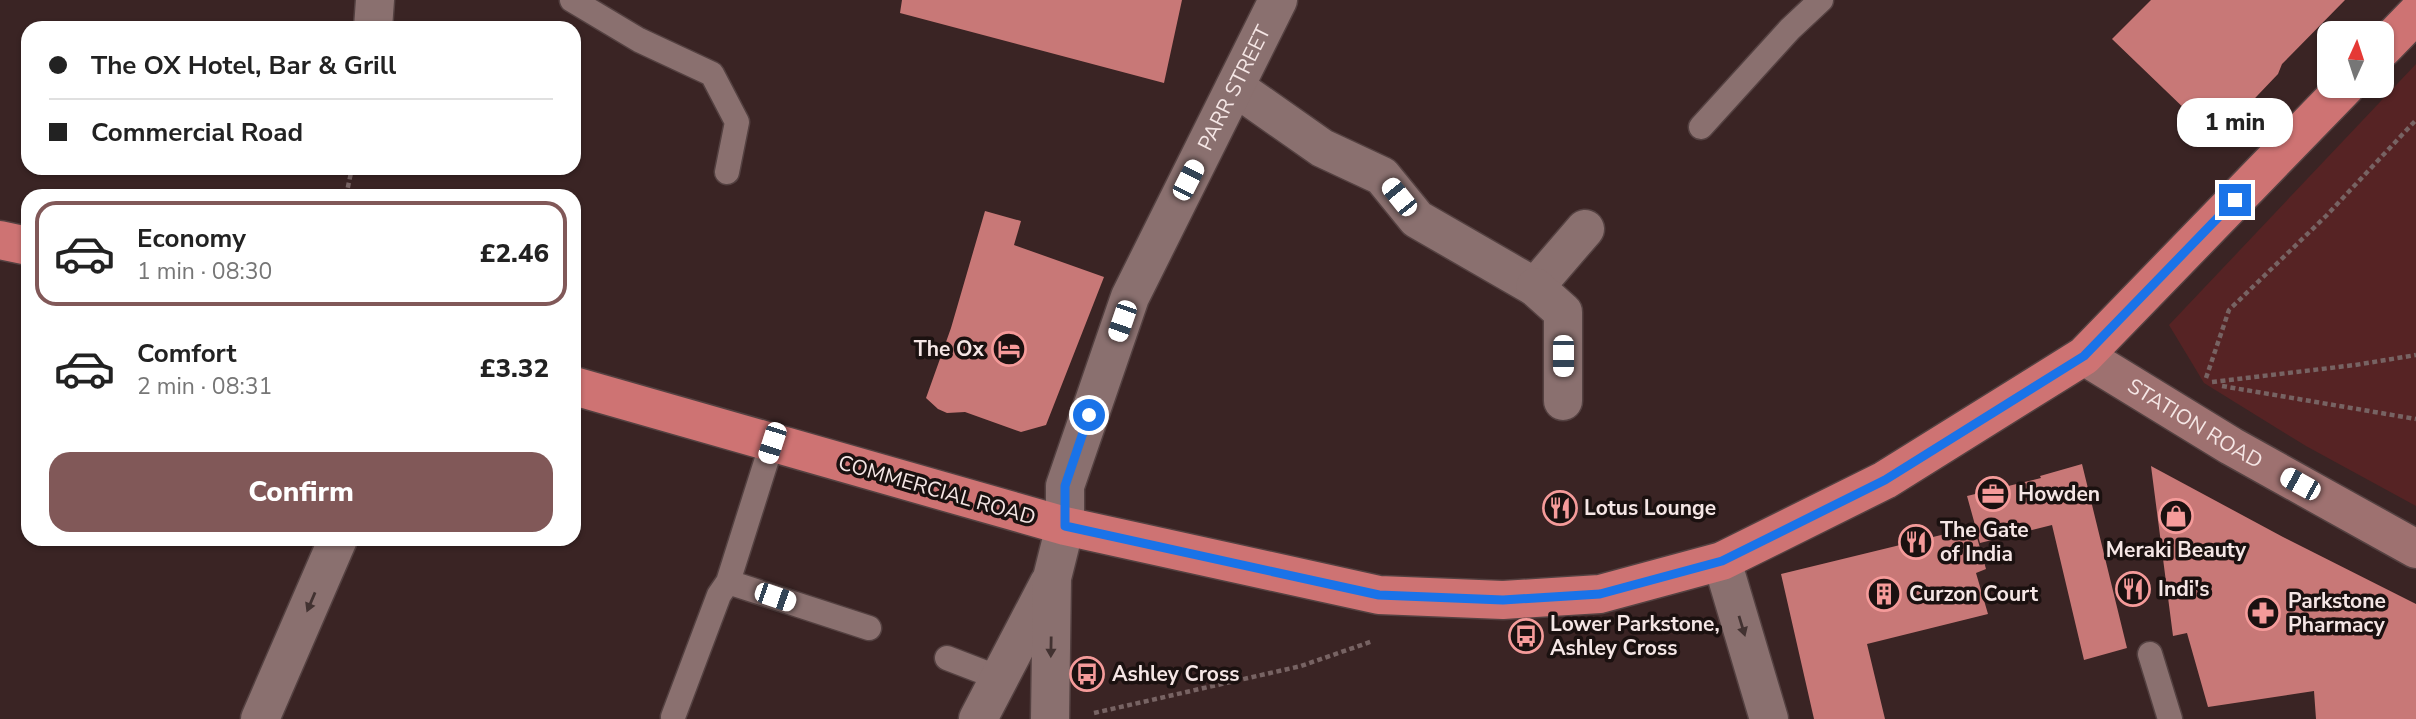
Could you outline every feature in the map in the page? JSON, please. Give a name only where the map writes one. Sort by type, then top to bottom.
[{"type":"highway","points":[[2394,37],[2416,14]]},
{"type":"highway","name":"COMMERCIAL ROAD","points":[[581,388],[1065,526],[1379,595],[1503,600],[1600,594],[1722,561],[1885,480],[2084,356],[2334,98]]},
{"type":"highway","points":[[0,240],[21,244]]},
{"type":"street","points":[[374,21],[375,0]]},
{"type":"street","name":"PARR STREET","points":[[1052,578],[1065,526],[1065,486],[1130,297],[1278,0]]},
{"type":"street","points":[[1235,87],[1322,148],[1382,176],[1417,219],[1535,287],[1563,312],[1563,401]]},
{"type":"street","points":[[1535,287],[1586,229]]},
{"type":"street","name":"STATION ROAD","points":[[2084,356],[2231,446],[2416,548]]},
{"type":"street","points":[[260,719],[335,546]]},
{"type":"street","points":[[1722,561],[1769,719]]},
{"type":"street","points":[[978,719],[1052,578]]},
{"type":"street","points":[[1050,719],[1052,578]]},
{"type":"lane","points":[[572,0],[639,40],[712,74],[737,122],[727,172]]},
{"type":"lane","points":[[1701,127],[1790,29],[1821,0]]},
{"type":"lane","points":[[673,717],[719,595],[728,582],[772,443]]},
{"type":"lane","points":[[728,582],[869,628]]},
{"type":"lane","points":[[2150,654],[2170,719]]},
{"type":"lane","points":[[947,658],[999,678]]},
{"type":"path","points":[[2204,383],[2229,310],[2326,216],[2416,120]]},
{"type":"path","points":[[2204,383],[2416,355]]},
{"type":"path","points":[[2204,383],[2416,419]]},
{"type":"path","points":[[1092,713],[1301,666],[1378,639]]},
{"type":"shaded area","points":[[2416,64],[2416,506],[2306,446],[2204,383],[2169,325],[2384,98],[2394,98],[2394,87]]},
{"type":"building","points":[[902,0],[1182,0],[1164,83],[900,13]]},
{"type":"building","points":[[2151,0],[2345,0],[2324,21],[2317,21],[2317,28],[2216,139],[2112,39]]},
{"type":"building","name":"The Ox","points":[[985,211],[1021,221],[1014,245],[1104,277],[1046,425],[1021,432],[965,412],[947,413],[926,398],[951,328]]},
{"type":"building","points":[[2082,464],[2127,648],[2084,660],[2052,525],[1980,543],[1967,496],[2041,478],[2040,476]]},
{"type":"building","points":[[2151,466],[2416,604],[2416,719],[2316,719],[2314,691],[2208,707],[2187,633],[2173,636]]},
{"type":"building","name":"Curzon Court","points":[[1974,527],[1986,569],[1976,573],[1988,614],[1867,644],[1885,719],[1814,719],[1781,574]]},
{"type":"place","name":"The Ox","points":[[1009,349]]},
{"type":"place","name":"Howden","points":[[1993,494]]},
{"type":"place","name":"Lotus Lounge","points":[[1560,508]]},
{"type":"place","name":"Meraki Beauty","points":[[2176,516]]},
{"type":"place","name":"The Gate of India","points":[[1916,542]]},
{"type":"place","name":"Indi's","points":[[2133,589]]},
{"type":"place","name":"Curzon Court","points":[[1884,594]]},
{"type":"place","name":"Parkstone Pharmacy","points":[[2263,613]]},
{"type":"place","name":"Lower Parkstone, Ashley Cross","points":[[1526,636]]},
{"type":"place","name":"Ashley Cross","points":[[1087,674]]},
{"type":"route","points":[[1089,415],[1065,486],[1065,526],[1379,595],[1503,600],[1600,594],[1722,561],[1885,480],[2084,356],[2235,200]]}]
